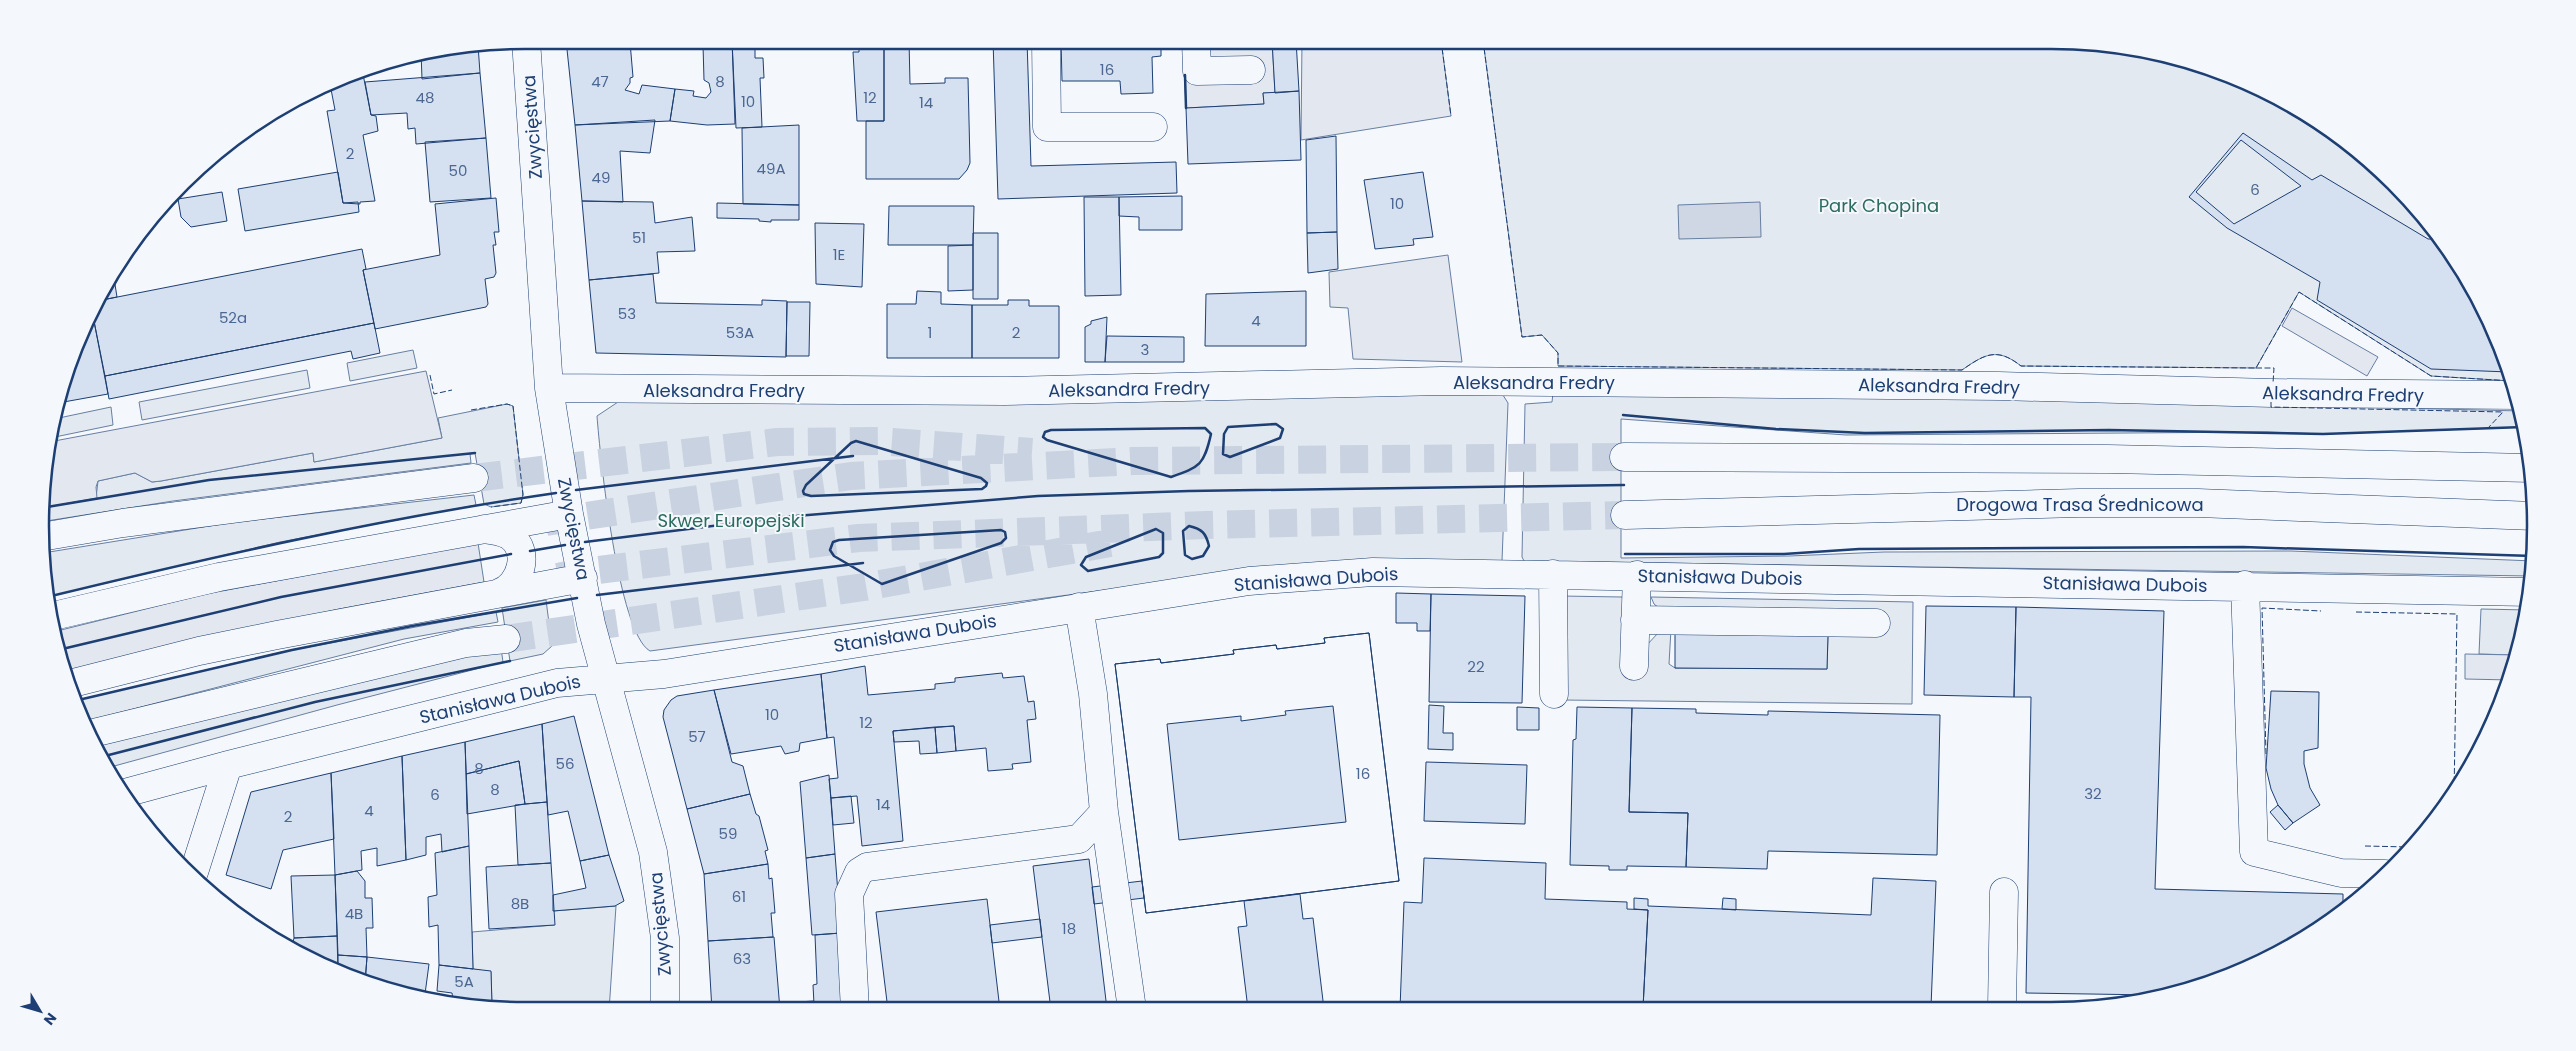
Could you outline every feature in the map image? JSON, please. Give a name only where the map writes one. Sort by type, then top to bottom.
[{"type":"street","name":"Zwycięstwa","points":[[527,49],[550,388],[569,514],[591,624],[653,852],[665,938],[666,1002]]},
{"type":"street","points":[[1046,49],[1047,127],[1153,127]]},
{"type":"street","points":[[1196,49],[1197,72],[1251,70]]},
{"type":"street","name":"Aleksandra Fredry","points":[[550,388],[1005,391],[1441,381],[1999,386],[2272,393],[2509,395]]},
{"type":"street","points":[[1624,457],[2108,458],[2523,468]]},
{"type":"street","points":[[49,536],[123,523],[474,478]]},
{"type":"street","name":"Drogowa Trasa Średnicowa","points":[[1625,515],[1972,505],[2198,503],[2527,516]]},
{"type":"street","points":[[57,615],[219,576],[569,514]]},
{"type":"street","points":[[484,529],[504,533],[516,541],[520,550],[522,559],[519,576],[509,589],[499,592]]},
{"type":"street","name":"Stanisława Dubois","points":[[130,792],[543,686],[606,678],[664,674],[1249,581],[1383,572],[2522,592]]},
{"type":"street","points":[[1553,574],[1554,694]]},
{"type":"street","points":[[1634,666],[1637,576]]},
{"type":"street","points":[[75,682],[199,651],[499,592],[583,578]]},
{"type":"street","points":[[2245,586],[2244,623],[2254,852],[2341,873],[2376,874]]},
{"type":"street","points":[[1079,607],[1093,694],[1104,812],[1131,1002]]},
{"type":"street","points":[[1635,620],[1876,623]]},
{"type":"street","points":[[96,732],[466,643],[506,639]]},
{"type":"street","points":[[195,869],[228,765]]},
{"type":"street","points":[[855,1002],[849,894],[859,872],[867,867],[1079,839],[1104,812]]},
{"type":"street","points":[[2002,1002],[2004,892]]},
{"type":"green space","name":"Park Chopina","points":[[1484,49],[2082,50],[2144,58],[2204,74],[2261,98],[2289,113],[2341,147],[2388,188],[2429,235],[2463,287],[2478,315],[2491,343],[2505,381],[2431,376],[2299,292],[2256,368],[2021,366],[2005,356],[1998,355],[1984,357],[1962,370],[1558,366],[1558,353],[1542,335],[1522,337]]},
{"type":"green space","points":[[413,350],[417,368],[350,381],[347,363]]},
{"type":"green space","points":[[307,370],[310,388],[142,420],[139,402]]},
{"type":"green space","name":"Skwer Europejski","points":[[1501,392],[1508,403],[1502,561],[1195,578],[650,651],[639,637],[629,612],[620,579],[607,503],[597,416],[621,400]]},
{"type":"green space","points":[[1553,393],[1976,398],[2513,411],[2517,427],[2323,434],[2267,432],[1846,435],[1621,419],[1621,558],[1789,556],[1884,552],[2291,551],[2526,561],[2524,576],[1524,561],[1522,557],[1525,404],[1552,402]]},
{"type":"green space","points":[[507,404],[513,406],[523,494],[521,503],[491,507],[484,504],[475,453],[470,454],[471,463],[173,501],[49,521],[50,506],[96,498],[98,481],[135,473],[152,482],[161,481],[313,453],[314,462],[442,438],[438,418]]},
{"type":"green space","points":[[111,407],[113,425],[57,436],[61,417]]},
{"type":"green space","points":[[474,495],[476,505],[280,542],[54,595],[50,552],[228,523]]},
{"type":"green space","points":[[1561,596],[1622,597],[1645,647],[1659,632],[1671,629],[1669,664],[1675,668],[1827,669],[1828,635],[1659,608],[1654,604],[1651,597],[1913,602],[1912,704],[1562,700]]},
{"type":"green space","points":[[546,600],[552,646],[543,654],[510,661],[502,608]]},
{"type":"green space","points":[[2481,609],[2519,610],[2509,655],[2479,654]]},
{"type":"green space","points":[[496,612],[498,622],[404,639],[91,720],[82,699],[282,652]]},
{"type":"green space","points":[[501,648],[503,662],[114,766],[103,744]]},
{"type":"green space","points":[[616,906],[610,1002],[492,1001],[491,972],[473,969],[472,932],[554,925],[553,911]]},
{"type":"shaded area","points":[[1183,49],[1273,49],[1275,93],[1263,93],[1264,104],[1186,108]]},
{"type":"shaded area","points":[[1302,49],[1442,49],[1451,116],[1301,140]]},
{"type":"shaded area","points":[[1760,202],[1761,237],[1679,239],[1678,205]]},
{"type":"shaded area","points":[[1448,255],[1462,362],[1353,359],[1348,308],[1330,307],[1329,272]]},
{"type":"shaded area","points":[[2292,308],[2378,357],[2367,376],[2282,326]]},
{"type":"shaded area","points":[[426,371],[442,438],[314,462],[313,453],[161,481],[152,482],[135,473],[98,481],[96,487],[97,498],[50,506],[57,441]]},
{"type":"shaded area","points":[[478,543],[484,582],[339,609],[71,670],[61,630],[206,594]]},
{"type":"shaded area","points":[[2465,654],[2509,655],[2502,680],[2465,679]]},
{"type":"building","points":[[567,49],[631,49],[633,77],[630,78],[630,83],[625,90],[639,94],[642,85],[675,89],[670,121],[575,125]]},
{"type":"building","points":[[703,49],[732,49],[735,124],[707,125],[670,121],[675,89],[694,91],[693,96],[706,98],[711,92],[709,83],[704,80]]},
{"type":"building","points":[[732,49],[755,49],[755,58],[763,58],[764,78],[760,78],[762,127],[736,128]]},
{"type":"building","points":[[859,49],[884,49],[884,121],[857,121],[853,52],[859,52]]},
{"type":"building","points":[[884,49],[909,49],[910,84],[945,83],[945,78],[968,78],[970,163],[967,170],[959,179],[866,179],[866,121],[884,121]]},
{"type":"building","points":[[993,49],[1027,49],[1031,166],[1176,162],[1177,193],[998,199]]},
{"type":"building","points":[[1061,49],[1161,49],[1161,56],[1152,57],[1153,93],[1121,94],[1120,81],[1062,81]]},
{"type":"building","points":[[1273,49],[1297,49],[1299,91],[1275,93]]},
{"type":"building","points":[[478,52],[480,73],[422,79],[421,60]]},
{"type":"building","points":[[480,73],[486,138],[416,144],[415,128],[408,129],[407,113],[371,115],[365,82]]},
{"type":"building","points":[[364,77],[371,115],[376,116],[378,131],[363,135],[375,201],[360,202],[360,204],[343,203],[327,111],[335,110],[331,90]]},
{"type":"building","points":[[1299,91],[1301,160],[1188,164],[1186,108],[1264,104],[1263,93]]},
{"type":"building","points":[[655,120],[650,153],[620,151],[623,202],[582,201],[575,125]]},
{"type":"building","points":[[799,125],[799,205],[743,204],[742,128]]},
{"type":"building","points":[[2243,133],[2312,180],[2321,175],[2428,239],[2432,239],[2463,287],[2478,315],[2502,372],[2431,369],[2317,300],[2320,282],[2227,228],[2189,197]]},
{"type":"building","points":[[1336,136],[1337,232],[1307,233],[1306,140]]},
{"type":"building","points":[[486,138],[491,198],[430,202],[425,142]]},
{"type":"building","points":[[2241,140],[2301,186],[2234,224],[2196,192]]},
{"type":"building","points":[[338,172],[343,203],[358,202],[359,212],[245,231],[238,189]]},
{"type":"building","points":[[1423,172],[1433,237],[1413,239],[1414,245],[1375,249],[1364,180]]},
{"type":"building","points":[[222,192],[227,221],[191,227],[181,217],[178,199]]},
{"type":"building","points":[[1182,196],[1182,230],[1139,230],[1139,217],[1119,216],[1119,197]]},
{"type":"building","points":[[1084,197],[1119,197],[1121,295],[1085,296]]},
{"type":"building","points":[[496,198],[499,232],[494,232],[496,245],[493,245],[496,273],[494,277],[485,279],[488,304],[486,307],[375,329],[363,270],[440,255],[435,204]]},
{"type":"building","points":[[582,201],[653,202],[655,223],[692,217],[695,251],[657,252],[659,273],[589,280]]},
{"type":"building","points":[[717,203],[799,205],[799,220],[771,220],[771,222],[759,221],[759,219],[717,218]]},
{"type":"building","points":[[889,206],[974,206],[973,245],[888,245]]},
{"type":"building","points":[[815,223],[864,224],[862,287],[816,284]]},
{"type":"building","points":[[1337,232],[1338,269],[1308,273],[1307,233]]},
{"type":"building","points":[[973,233],[998,233],[998,299],[973,299]]},
{"type":"building","points":[[973,245],[973,290],[948,291],[948,246]]},
{"type":"building","points":[[362,249],[366,269],[363,270],[374,323],[105,376],[94,323],[106,299]]},
{"type":"building","points":[[653,274],[656,303],[762,305],[762,300],[787,301],[786,357],[596,353],[589,280]]},
{"type":"building","points":[[115,284],[117,297],[107,299]]},
{"type":"building","points":[[917,291],[941,292],[941,304],[972,305],[972,358],[887,358],[887,304],[916,304]]},
{"type":"building","points":[[1306,291],[1306,346],[1205,346],[1206,294]]},
{"type":"building","points":[[1008,300],[1029,300],[1029,306],[1059,306],[1059,358],[972,358],[972,305],[1008,305]]},
{"type":"building","points":[[787,302],[810,302],[809,356],[786,356]]},
{"type":"building","points":[[1107,317],[1105,362],[1085,362],[1085,327],[1091,324],[1091,321]]},
{"type":"building","points":[[94,323],[108,394],[65,402],[74,372]]},
{"type":"building","points":[[374,323],[380,353],[353,359],[351,351],[109,399],[105,376]]},
{"type":"building","points":[[1107,336],[1184,337],[1184,362],[1105,362]]},
{"type":"building","points":[[1396,593],[1431,594],[1430,631],[1417,631],[1417,623],[1396,623]]},
{"type":"building","points":[[1431,594],[1525,596],[1522,703],[1429,702]]},
{"type":"building","points":[[1926,606],[2016,607],[2014,697],[1924,695]]},
{"type":"building","points":[[2016,607],[2164,611],[2155,889],[2343,894],[2343,902],[2315,922],[2261,953],[2204,977],[2174,986],[2134,995],[2026,993],[2031,697],[2014,697]]},
{"type":"building","points":[[1369,633],[1399,881],[1146,913],[1115,664],[1160,659],[1161,663],[1234,654],[1233,650],[1276,645],[1277,649],[1325,643],[1324,638]],"holes":[[[1333,706],[1346,822],[1179,840],[1167,724],[1241,716],[1241,721],[1286,715],[1285,711]]]},
{"type":"building","points":[[1369,633],[1399,881],[1146,913],[1115,664],[1160,659],[1161,663],[1234,654],[1233,650],[1276,645],[1277,649],[1325,643],[1324,638]]},
{"type":"building","points":[[1675,634],[1828,635],[1827,669],[1675,668]]},
{"type":"building","points":[[865,666],[868,695],[935,689],[935,684],[955,682],[955,678],[1002,673],[1003,678],[1024,676],[1028,702],[1034,701],[1036,719],[1027,720],[1031,762],[1012,764],[1013,769],[988,771],[986,748],[956,751],[954,726],[893,731],[903,841],[862,846],[857,796],[831,798],[829,779],[838,778],[834,737],[827,738],[821,674]]},
{"type":"building","points":[[821,674],[827,738],[800,743],[799,751],[785,754],[781,746],[731,754],[714,690]]},
{"type":"building","points":[[714,690],[732,762],[743,766],[750,794],[687,809],[663,717],[664,710],[671,700],[677,696]]},
{"type":"building","points":[[2271,691],[2319,692],[2318,748],[2304,751],[2304,764],[2310,788],[2320,805],[2293,823],[2278,805],[2271,789],[2266,768]]},
{"type":"building","points":[[1429,705],[1444,706],[1443,733],[1453,733],[1453,750],[1428,749]]},
{"type":"building","points":[[1517,707],[1539,708],[1539,730],[1517,730]]},
{"type":"building","points":[[1577,707],[1632,708],[1629,812],[1688,813],[1686,867],[1627,866],[1627,870],[1609,870],[1609,866],[1570,865],[1573,740],[1576,739]]},
{"type":"building","points":[[1632,708],[1696,709],[1696,713],[1768,715],[1768,711],[1940,715],[1937,855],[1768,851],[1767,869],[1686,867],[1688,813],[1629,812]]},
{"type":"building","points":[[574,716],[609,855],[580,861],[568,811],[548,815],[542,724]]},
{"type":"building","points":[[542,724],[547,802],[525,804],[519,761],[466,774],[465,742]]},
{"type":"building","points":[[954,726],[956,751],[937,753],[935,727]]},
{"type":"building","points":[[935,727],[937,753],[920,754],[919,741],[894,742],[893,731]]},
{"type":"building","points":[[465,742],[469,846],[442,852],[441,834],[426,837],[426,855],[406,860],[402,756]]},
{"type":"building","points":[[402,756],[406,860],[377,866],[377,848],[361,851],[362,870],[335,875],[331,773]]},
{"type":"building","points":[[519,761],[525,804],[467,814],[466,774]]},
{"type":"building","points":[[1426,762],[1527,765],[1525,824],[1424,821]]},
{"type":"building","points":[[331,773],[334,839],[283,850],[271,889],[226,875],[251,792]]},
{"type":"building","points":[[829,775],[835,854],[806,858],[800,782]]},
{"type":"building","points":[[750,794],[756,814],[759,816],[768,850],[765,851],[768,864],[704,874],[687,809]]},
{"type":"building","points":[[851,796],[854,823],[833,825],[831,798]]},
{"type":"building","points":[[547,802],[551,863],[518,865],[515,805]]},
{"type":"building","points":[[2278,805],[2293,823],[2285,830],[2270,812]]},
{"type":"building","points":[[469,846],[473,969],[439,965],[438,925],[429,927],[428,897],[437,895],[435,853]]},
{"type":"building","points":[[835,854],[841,933],[812,935],[806,858]]},
{"type":"building","points":[[609,855],[624,901],[615,906],[553,911],[553,895],[586,888],[580,861]]},
{"type":"building","points":[[1424,858],[1546,863],[1545,899],[1627,902],[1627,909],[1648,910],[1643,1002],[1400,1002],[1404,902],[1422,903]]},
{"type":"building","points":[[1089,859],[1106,1002],[1050,1002],[1033,866]]},
{"type":"building","points":[[551,863],[555,925],[489,929],[486,867]]},
{"type":"building","points":[[768,864],[769,879],[772,878],[775,913],[771,913],[773,937],[708,941],[704,874]]},
{"type":"building","points":[[357,871],[365,881],[365,898],[372,898],[373,928],[366,928],[367,957],[338,955],[335,875]]},
{"type":"building","points":[[335,875],[337,936],[294,938],[291,876]]},
{"type":"building","points":[[1873,878],[1936,881],[1931,1002],[1643,1002],[1648,910],[1634,909],[1634,898],[1648,899],[1648,906],[1871,915]]},
{"type":"building","points":[[1142,881],[1144,898],[1094,904],[1092,887]]},
{"type":"building","points":[[1300,894],[1303,919],[1313,918],[1323,1002],[1247,1002],[1238,927],[1247,926],[1244,901]]},
{"type":"building","points":[[1723,898],[1736,899],[1736,910],[1722,909]]},
{"type":"building","points":[[987,899],[999,1002],[887,1002],[876,912]]},
{"type":"building","points":[[1040,919],[1042,937],[992,943],[990,925]]},
{"type":"building","points":[[841,933],[845,1002],[814,1002],[813,985],[817,984],[815,935]]},
{"type":"building","points":[[337,936],[338,964],[293,941],[294,938]]},
{"type":"building","points":[[774,937],[779,1002],[711,1002],[708,941]]},
{"type":"building","points":[[338,955],[367,957],[366,975],[338,964]]},
{"type":"building","points":[[367,957],[429,964],[425,991],[366,975]]},
{"type":"building","points":[[439,965],[491,971],[492,1001],[453,996],[452,993],[437,991]]},
{"type":"tunnel","points":[[474,478],[777,442],[879,441],[1032,452]]},
{"type":"tunnel","points":[[546,522],[851,476],[1133,461],[1624,457]]},
{"type":"tunnel","points":[[558,577],[582,572],[859,538],[1207,525],[1625,515]]},
{"type":"tunnel","points":[[506,639],[864,587],[1110,543]]},
{"type":"fence","points":[[1442,49],[1451,116]]},
{"type":"fence","points":[[1484,49],[1522,337],[1542,335],[1558,353],[1558,366],[1962,370],[1984,357],[1998,355],[2005,356],[2021,366],[2256,368],[2299,292],[2431,376],[2505,381]]},
{"type":"fence","points":[[2256,368],[2274,368],[2273,383]]},
{"type":"fence","points":[[430,375],[434,394],[452,390]]},
{"type":"fence","points":[[2271,402],[2271,407],[2503,412],[2488,428]]},
{"type":"fence","points":[[471,410],[507,404],[513,406],[523,495],[521,503],[491,507]]},
{"type":"fence","points":[[2266,754],[2262,608],[2321,611]]},
{"type":"fence","points":[[2356,612],[2457,614],[2454,778]]},
{"type":"fence","points":[[2365,846],[2403,847]]},
{"type":"wall","points":[[1185,75],[1186,108]]},
{"type":"wall","points":[[1623,415],[1776,429],[1865,433],[2109,430],[2323,434],[2517,427]]},
{"type":"wall","points":[[1276,424],[1283,429],[1280,438],[1230,457],[1223,454],[1224,434],[1228,427],[1276,424]]},
{"type":"wall","points":[[1205,428],[1211,434],[1203,459],[1195,467],[1171,477],[1047,440],[1043,437],[1045,432],[1051,430],[1205,428]]},
{"type":"wall","points":[[856,441],[981,478],[987,483],[982,489],[811,496],[804,494],[803,491],[806,485],[851,443],[856,441]]},
{"type":"wall","points":[[50,507],[209,480],[475,453]]},
{"type":"wall","points":[[576,490],[853,456]]},
{"type":"wall","points":[[585,542],[784,517],[1038,496],[1189,491],[1624,485]]},
{"type":"wall","points":[[54,595],[300,539],[428,514],[556,493]]},
{"type":"wall","points":[[1189,526],[1203,532],[1209,546],[1203,556],[1192,559],[1185,555],[1183,531],[1189,526]]},
{"type":"wall","points":[[1156,529],[1163,533],[1163,553],[1159,557],[1088,571],[1081,565],[1086,557],[1156,529]]},
{"type":"wall","points":[[1001,530],[1005,532],[1006,538],[1001,543],[882,584],[834,556],[830,550],[833,542],[839,540],[1001,530]]},
{"type":"wall","points":[[530,551],[565,545]]},
{"type":"wall","points":[[1625,554],[1784,554],[1859,549],[2243,547],[2526,556]]},
{"type":"wall","points":[[65,648],[281,597],[511,554]]},
{"type":"wall","points":[[597,595],[863,563]]},
{"type":"wall","points":[[82,699],[292,650],[412,626],[577,598]]},
{"type":"wall","points":[[108,755],[315,702],[510,661]]}]
